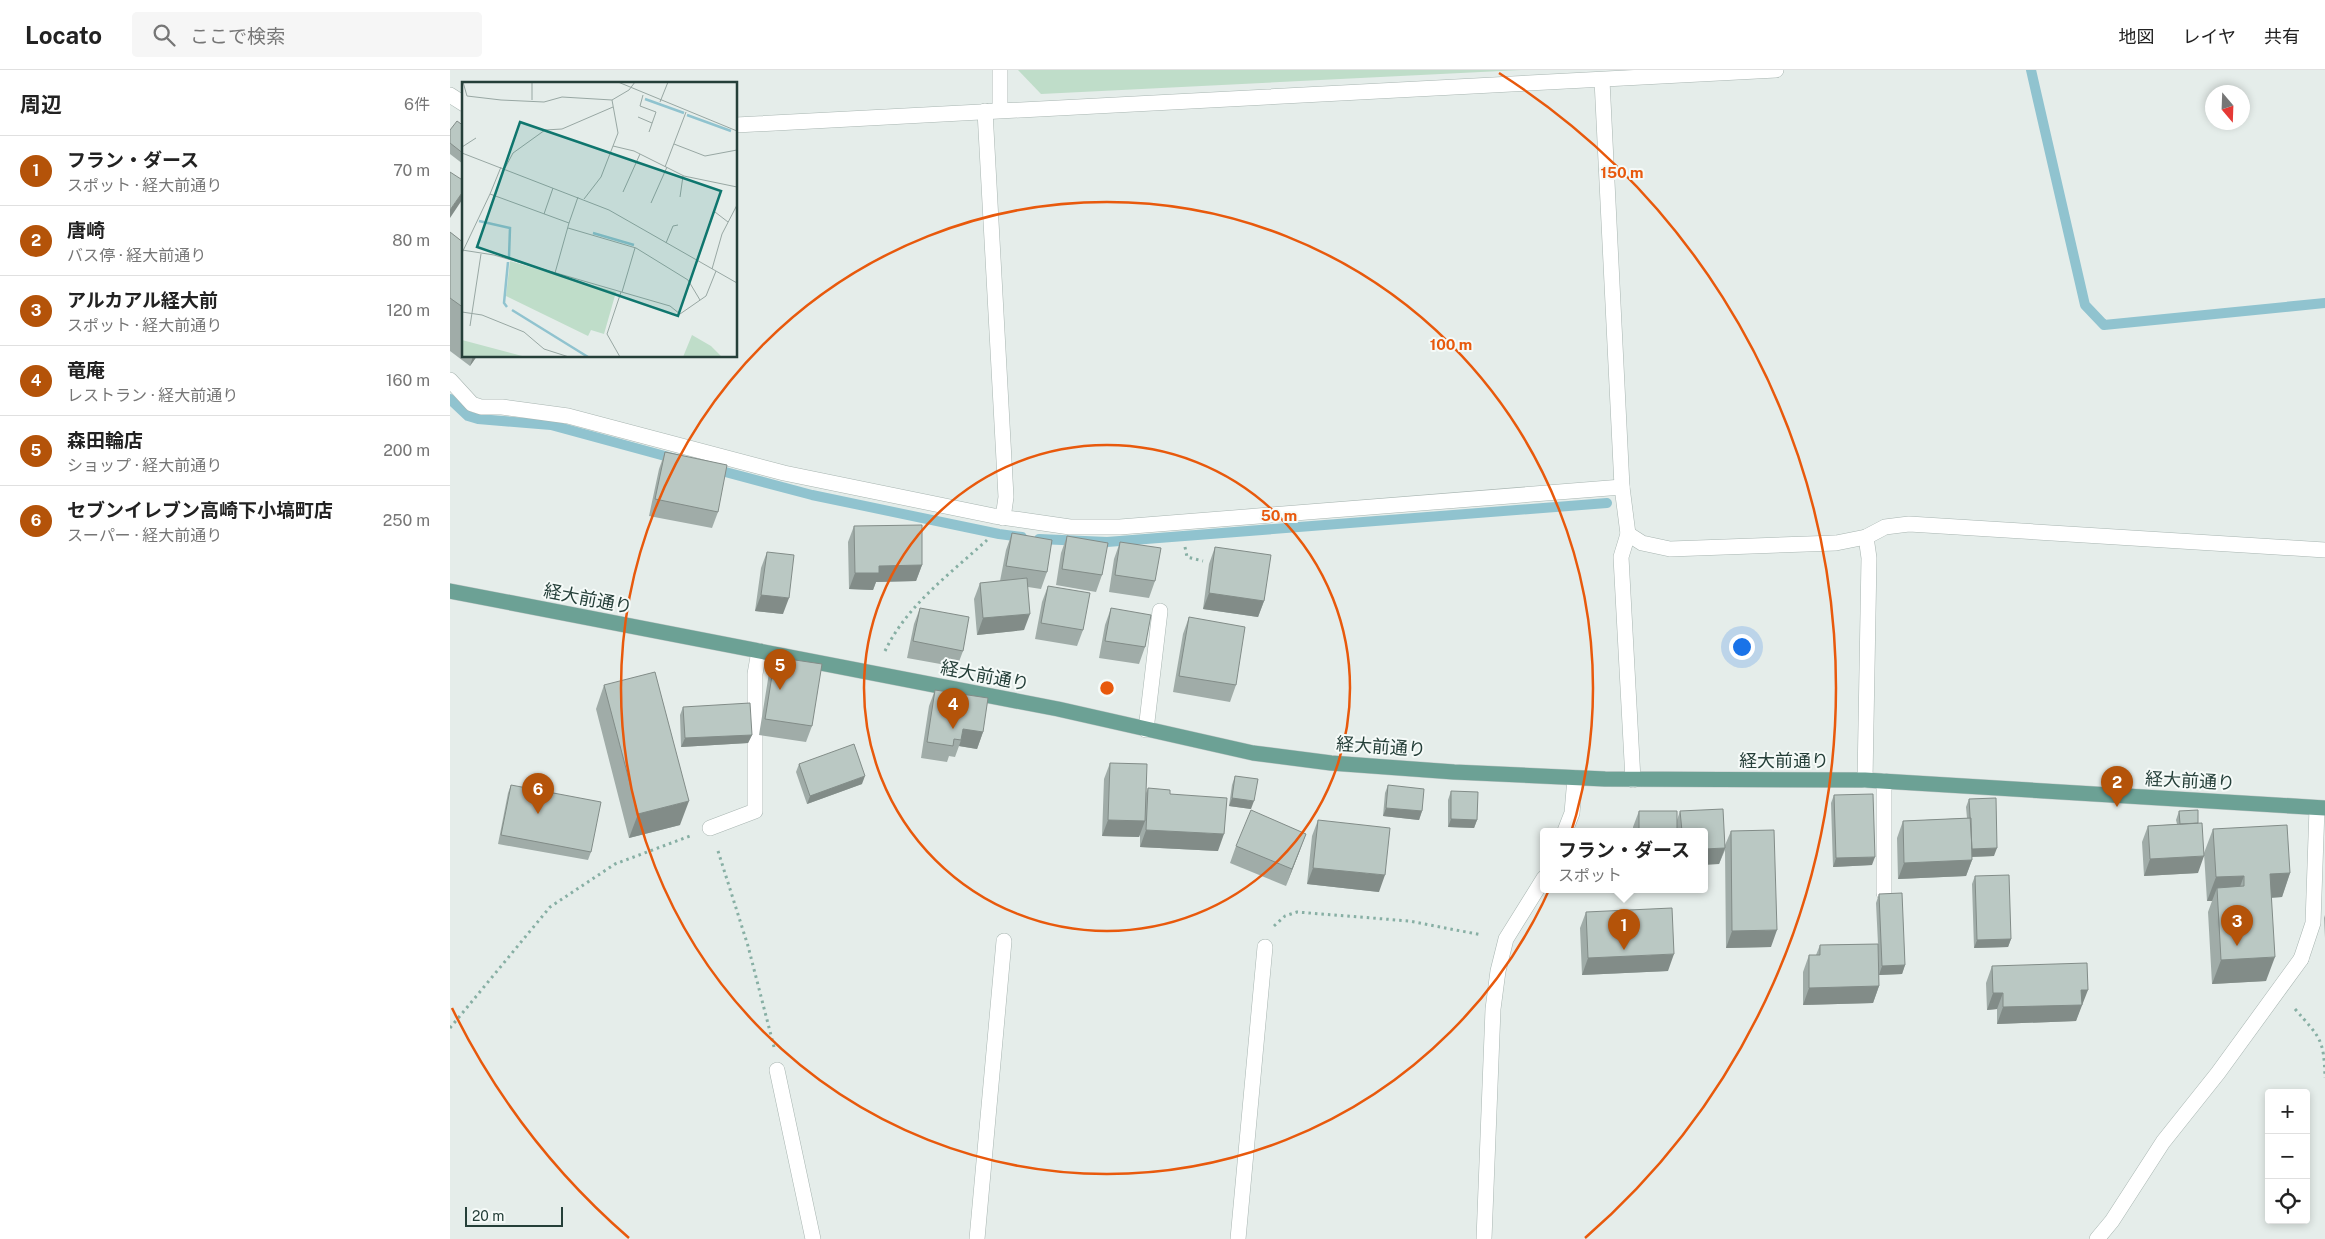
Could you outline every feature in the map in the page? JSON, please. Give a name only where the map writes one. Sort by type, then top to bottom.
[{"type":"main road","name":"経大前通り","points":[[450,591],[1058,709],[1253,753],[1331,763],[1633,780],[1865,780],[2321,808]]},
{"type":"street","points":[[1000,70],[992,111],[1006,497],[1003,518]]},
{"type":"street","points":[[738,125],[1776,70]]},
{"type":"street","points":[[1602,80],[1622,487],[1628,534],[1621,557],[1633,780]]},
{"type":"street","points":[[450,96],[462,103]]},
{"type":"street","points":[[450,380],[472,404],[481,407],[502,407],[568,416],[784,473],[1003,518],[1070,528],[1120,527],[1622,487]]},
{"type":"street","points":[[1628,534],[1642,543],[1670,549],[1836,543],[1866,537],[1885,527],[1908,524],[2325,550]]},
{"type":"street","points":[[1865,780],[1869,558],[1866,537]]},
{"type":"street","points":[[1146,730],[1160,610]]},
{"type":"street","points":[[710,828],[755,812],[755,674],[759,652]]},
{"type":"street","points":[[1566,828],[1572,813],[1575,778]]},
{"type":"street","points":[[1884,781],[1884,893]]},
{"type":"street","points":[[2097,1239],[2112,1221],[2163,1142],[2218,1073],[2301,959],[2313,922],[2321,808]]},
{"type":"street","points":[[1484,1239],[1492,1009],[1498,971],[1506,939],[1540,884]]},
{"type":"street","points":[[977,1239],[1004,941]]},
{"type":"street","points":[[1238,1239],[1264,947]]},
{"type":"street","points":[[777,1070],[813,1239]]},
{"type":"path","points":[[883,656],[895,631],[919,602],[987,540]]},
{"type":"path","points":[[1184,544],[1187,557],[1203,561]]},
{"type":"path","points":[[450,1028],[550,907],[615,864],[710,828],[748,946],[776,1055],[777,1070]]},
{"type":"path","points":[[1264,947],[1272,928],[1285,916],[1297,912],[1409,921],[1506,939]]},
{"type":"path","points":[[2278,990],[2321,1040],[2325,1055],[2325,1078]]},
{"type":"green space","points":[[1018,70],[1521,70],[1041,94]]},
{"type":"building","points":[[457,121],[462,125],[462,152],[450,143],[450,130]]},
{"type":"building","points":[[450,172],[462,180],[462,193],[450,210]]},
{"type":"building","points":[[450,232],[462,241],[462,307],[450,298]]},
{"type":"building","points":[[665,452],[727,465],[718,512],[655,499]]},
{"type":"building","points":[[922,525],[922,565],[879,566],[879,573],[855,573],[854,526]]},
{"type":"building","points":[[1012,533],[1052,540],[1047,572],[1006,566]]},
{"type":"building","points":[[1067,536],[1108,543],[1102,575],[1062,569]]},
{"type":"building","points":[[1120,542],[1161,548],[1155,581],[1115,575]]},
{"type":"building","points":[[1215,547],[1271,555],[1264,601],[1209,593]]},
{"type":"building","points":[[767,552],[794,555],[789,598],[761,595]]},
{"type":"building","points":[[1027,578],[1030,614],[983,618],[980,583]]},
{"type":"building","points":[[1048,586],[1090,593],[1083,630],[1041,623]]},
{"type":"building","points":[[920,608],[969,617],[963,651],[913,641]]},
{"type":"building","points":[[1111,608],[1151,615],[1145,647],[1105,641]]},
{"type":"building","points":[[1189,617],[1245,627],[1236,685],[1179,676]]},
{"type":"building","points":[[775,657],[822,664],[812,726],[765,719]]},
{"type":"building","points":[[655,672],[689,801],[638,814],[604,685]]},
{"type":"building","points":[[935,690],[988,698],[983,732],[963,729],[961,740],[954,739],[953,746],[927,742]]},
{"type":"building","points":[[750,703],[752,735],[685,738],[683,707]]},
{"type":"building","points":[[854,744],[865,776],[810,796],[799,764]]},
{"type":"building","points":[[1110,763],[1147,764],[1145,821],[1108,820]]},
{"type":"building","points":[[1235,776],[1258,779],[1254,801],[1232,798]]},
{"type":"building","points":[[511,785],[601,802],[591,852],[501,835]]},
{"type":"building","points":[[1388,785],[1424,789],[1422,811],[1386,808]]},
{"type":"building","points":[[1148,788],[1170,790],[1170,794],[1227,798],[1224,834],[1146,830]]},
{"type":"building","points":[[1451,791],[1478,792],[1477,820],[1451,819]]},
{"type":"building","points":[[1873,794],[1875,857],[1836,858],[1834,795]]},
{"type":"building","points":[[1996,798],[1997,848],[1972,849],[1969,799]]},
{"type":"building","points":[[1723,809],[1725,848],[1708,849],[1708,828],[1682,828],[1680,811]]},
{"type":"building","points":[[1251,810],[1306,834],[1292,869],[1236,846]]},
{"type":"building","points":[[2198,810],[2198,823],[2180,824],[2179,811]]},
{"type":"building","points":[[1639,811],[1677,811],[1677,828],[1639,828]]},
{"type":"building","points":[[1971,818],[1972,860],[1904,863],[1903,821]]},
{"type":"building","points":[[1318,820],[1390,828],[1385,875],[1313,868]]},
{"type":"building","points":[[2202,823],[2204,856],[2150,859],[2148,826]]},
{"type":"building","points":[[2287,825],[2290,873],[2270,874],[2275,957],[2221,960],[2217,888],[2244,886],[2244,876],[2216,877],[2213,829]]},
{"type":"building","points":[[1774,830],[1777,930],[1732,931],[1731,831]]},
{"type":"building","points":[[2009,875],[2011,939],[1977,940],[1975,876]]},
{"type":"building","points":[[1902,893],[1905,965],[1882,966],[1879,894]]},
{"type":"building","points":[[1672,908],[1674,954],[1588,958],[1586,912]]},
{"type":"building","points":[[1878,944],[1879,986],[1809,988],[1809,955],[1820,955],[1820,945]]},
{"type":"building","points":[[2087,963],[2088,990],[2081,990],[2082,1005],[2003,1007],[2003,993],[1993,993],[1992,966]]},
{"type":"waterway","points":[[2031,70],[2085,305],[2104,325],[2325,303]]},
{"type":"waterway","points":[[450,399],[468,416],[478,419],[551,425],[676,459]]},
{"type":"waterway","points":[[714,469],[812,495],[999,534],[1022,537]]},
{"type":"waterway","points":[[1039,539],[1107,542],[1607,503]]},
{"type":"place","name":"森田輪店","points":[[780,690]]},
{"type":"place","name":"竜庵","points":[[953,729]]},
{"type":"place","name":"唐崎","points":[[2117,807]]},
{"type":"place","name":"セブンイレブン高崎下小塙町店","points":[[538,814]]},
{"type":"place","name":"アルカアル経大前","points":[[2237,946]]},
{"type":"place","name":"フラン・ダース","points":[[1624,950]]}]
